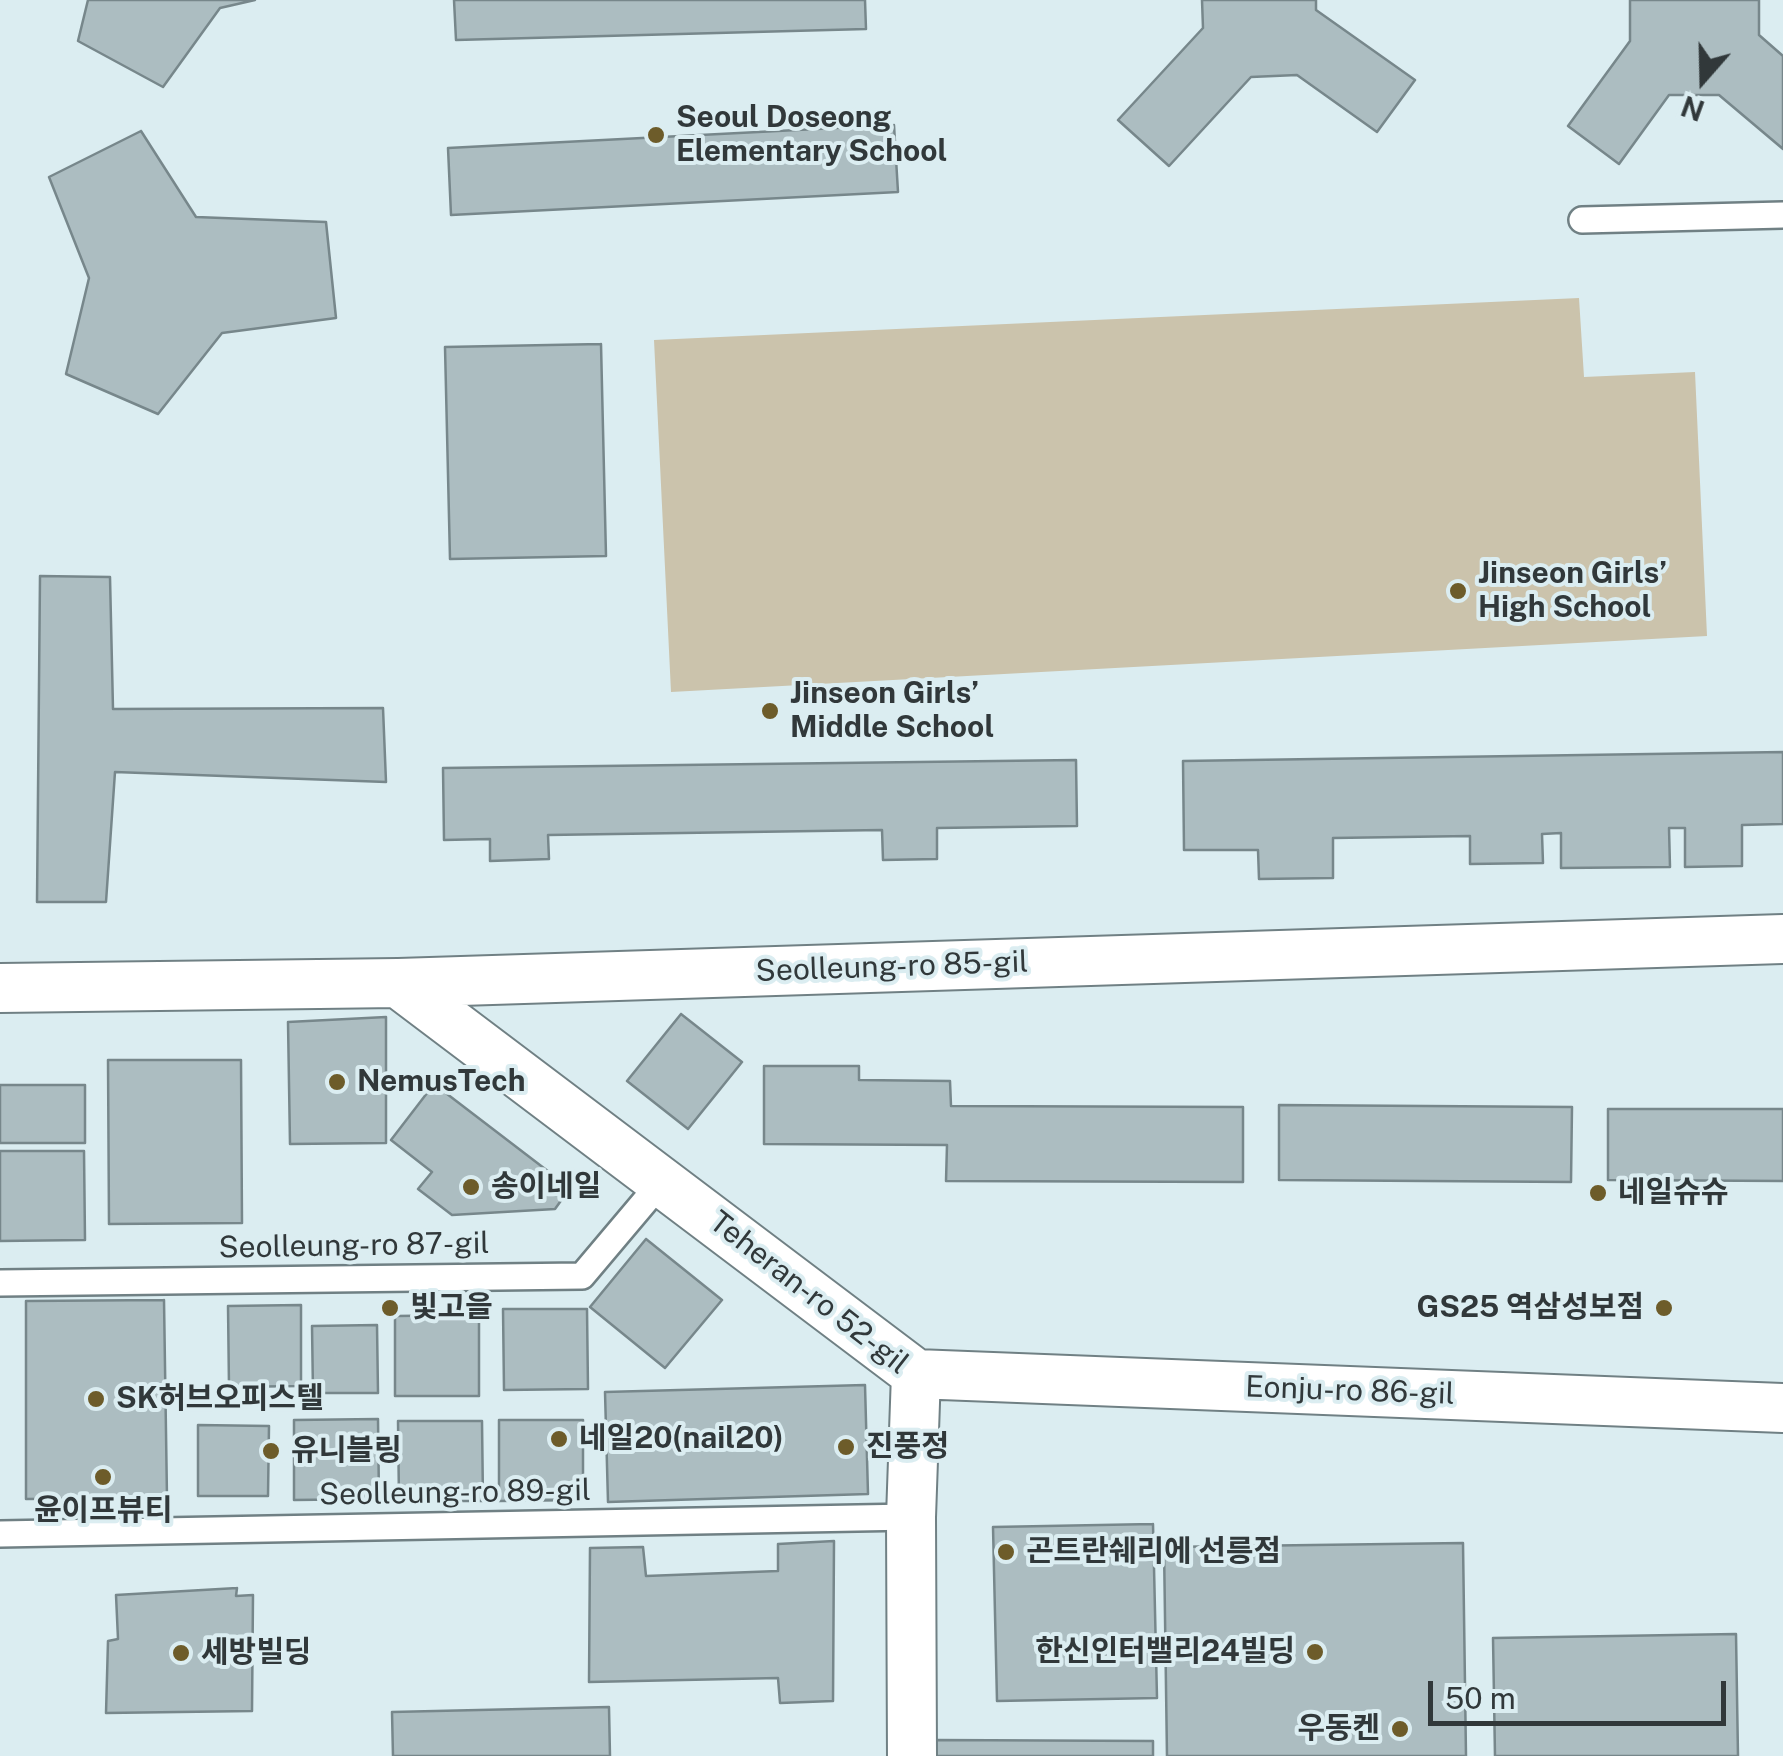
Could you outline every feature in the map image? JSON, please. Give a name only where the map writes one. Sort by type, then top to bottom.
[{"type":"street","name":"Seolleung-ro 85-gil","points":[[0,988],[398,983],[1783,940]]},
{"type":"street","name":"Teheran-ro 52-gil","points":[[398,983],[916,1374],[911,1517],[912,1756]]},
{"type":"street","name":"Eonju-ro 86-gil","points":[[916,1374],[1783,1408]]},
{"type":"lane","points":[[1582,220],[1783,215]]},
{"type":"lane","name":"Seolleung-ro 87-gil","points":[[0,1283],[582,1276],[663,1180]]},
{"type":"lane","name":"Seolleung-ro 89-gil","points":[[0,1534],[911,1517]]},
{"type":"shaded area","points":[[1579,298],[1584,377],[1695,372],[1707,636],[671,692],[654,340]]},
{"type":"building","points":[[88,0],[255,0],[220,8],[163,87],[78,41]]},
{"type":"building","points":[[454,0],[865,0],[866,29],[456,40]]},
{"type":"building","points":[[1202,0],[1316,0],[1316,10],[1415,80],[1377,132],[1297,75],[1251,77],[1169,166],[1118,120],[1203,28]]},
{"type":"building","points":[[1630,0],[1759,0],[1759,35],[1783,56],[1783,149],[1719,95],[1669,95],[1619,164],[1568,126],[1630,41]]},
{"type":"building","points":[[894,125],[898,192],[451,215],[448,148]]},
{"type":"building","points":[[141,131],[196,217],[326,222],[336,318],[222,333],[158,414],[66,374],[89,278],[49,177]]},
{"type":"building","points":[[601,344],[606,556],[450,559],[445,347]]},
{"type":"building","points":[[40,576],[110,577],[113,709],[383,708],[386,782],[115,772],[106,902],[37,902]]},
{"type":"building","points":[[1783,752],[1783,824],[1742,825],[1742,866],[1685,867],[1685,828],[1669,828],[1670,867],[1561,868],[1561,833],[1542,834],[1543,863],[1470,864],[1470,836],[1333,838],[1333,878],[1259,879],[1258,850],[1184,850],[1183,761]]},
{"type":"building","points":[[1076,760],[1077,826],[937,828],[937,859],[883,860],[882,830],[548,835],[549,859],[490,861],[490,839],[444,840],[443,768]]},
{"type":"building","points":[[681,1014],[742,1062],[688,1129],[627,1081]]},
{"type":"building","name":"NemusTech","points":[[386,1017],[386,1143],[290,1144],[288,1022]]},
{"type":"building","points":[[108,1060],[241,1060],[242,1223],[109,1224]]},
{"type":"building","points":[[764,1066],[859,1066],[859,1080],[950,1081],[951,1106],[1243,1107],[1243,1182],[946,1181],[947,1145],[764,1144]]},
{"type":"building","points":[[434,1084],[570,1188],[555,1209],[452,1215],[418,1189],[432,1172],[391,1140]]},
{"type":"building","points":[[0,1085],[85,1085],[85,1143],[0,1143]]},
{"type":"building","points":[[1279,1105],[1572,1107],[1571,1182],[1279,1180]]},
{"type":"building","points":[[1608,1109],[1783,1109],[1783,1181],[1608,1180]]},
{"type":"building","points":[[0,1151],[84,1151],[85,1240],[0,1241]]},
{"type":"building","points":[[646,1239],[722,1300],[665,1368],[590,1307]]},
{"type":"building","name":"SK허브오피스텔","points":[[164,1300],[167,1498],[26,1499],[26,1301]]},
{"type":"building","points":[[301,1305],[301,1386],[229,1387],[228,1306]]},
{"type":"building","points":[[503,1309],[587,1309],[588,1389],[504,1390]]},
{"type":"building","points":[[479,1315],[479,1396],[395,1396],[395,1316]]},
{"type":"building","points":[[377,1325],[378,1393],[313,1393],[312,1326]]},
{"type":"building","points":[[865,1385],[868,1494],[608,1502],[605,1392]]},
{"type":"building","points":[[378,1419],[379,1499],[294,1500],[294,1420]]},
{"type":"building","points":[[499,1420],[583,1420],[583,1500],[499,1501]]},
{"type":"building","points":[[398,1421],[482,1421],[483,1501],[399,1501]]},
{"type":"building","points":[[198,1425],[269,1426],[268,1496],[198,1496]]},
{"type":"building","points":[[1153,1524],[1157,1698],[997,1701],[993,1527]]},
{"type":"building","points":[[834,1541],[833,1701],[780,1703],[778,1678],[589,1682],[590,1548],[643,1547],[646,1576],[778,1571],[778,1544]]},
{"type":"building","name":"한신인터밸리24빌딩","points":[[1463,1543],[1466,1756],[1167,1756],[1164,1547]]},
{"type":"building","name":"세방빌딩","points":[[237,1588],[236,1596],[253,1595],[252,1711],[106,1713],[108,1641],[118,1639],[116,1595]]},
{"type":"building","points":[[1736,1634],[1738,1756],[1495,1756],[1493,1638]]},
{"type":"building","points":[[609,1707],[610,1756],[393,1756],[392,1712]]},
{"type":"building","points":[[936,1740],[1153,1741],[1153,1756],[936,1756]]},
{"type":"place","name":"Seoul Doseong Elementary School","points":[[656,135]]},
{"type":"place","name":"Jinseon Girls’ High School","points":[[1458,591]]},
{"type":"place","name":"Jinseon Girls’ Middle School","points":[[770,711]]},
{"type":"place","name":"NemusTech","points":[[337,1082]]},
{"type":"place","name":"송이네일","points":[[471,1187]]},
{"type":"place","name":"네일슈슈","points":[[1598,1193]]},
{"type":"place","name":"빛고을","points":[[390,1308]]},
{"type":"place","name":"GS25 역삼성보점","points":[[1664,1308]]},
{"type":"place","name":"SK허브오피스텔","points":[[96,1399]]},
{"type":"place","name":"네일20(nail20)","points":[[559,1439]]},
{"type":"place","name":"진풍정","points":[[846,1447]]},
{"type":"place","name":"유니블링","points":[[271,1451]]},
{"type":"place","name":"윤이프뷰티","points":[[103,1477]]},
{"type":"place","name":"곤트란쉐리에 선릉점","points":[[1006,1552]]},
{"type":"place","name":"한신인터밸리24빌딩","points":[[1315,1652]]},
{"type":"place","name":"세방빌딩","points":[[181,1653]]},
{"type":"place","name":"우동켄","points":[[1400,1729]]}]
